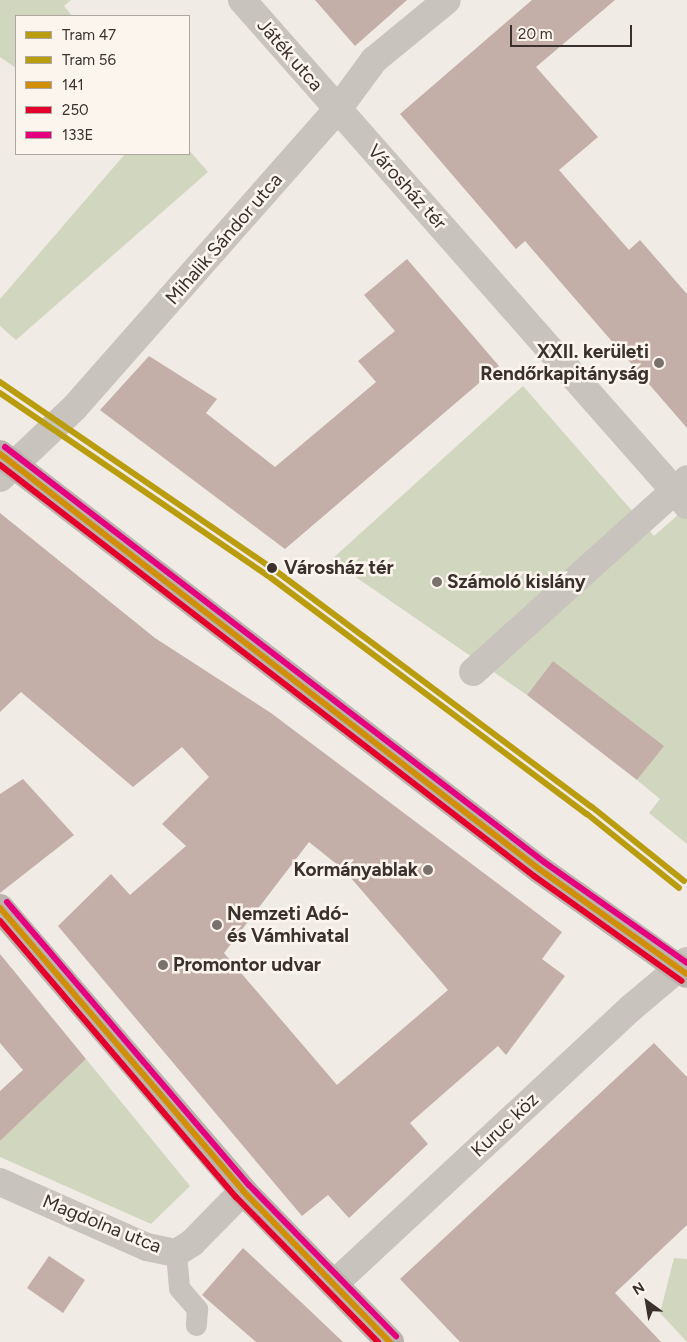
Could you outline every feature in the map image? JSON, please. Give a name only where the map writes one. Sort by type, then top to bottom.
[{"type":"main road","points":[[5,465],[539,869],[684,968]]},
{"type":"main road","points":[[0,908],[243,1191],[390,1342]]},
{"type":"street","name":"Játék utca","points":[[242,0],[338,109]]},
{"type":"street","name":"Mihalik Sándor utca","points":[[5,465],[75,407],[338,109],[374,60],[447,0]]},
{"type":"street","name":"Városház tér","points":[[338,109],[683,491],[473,672]]},
{"type":"street","name":"Kuruc köz","points":[[334,1284],[684,968]]},
{"type":"street","name":"Magdolna utca","points":[[0,1182],[147,1247],[176,1253],[192,1243],[243,1191]]},
{"type":"lane","points":[[176,1253],[179,1288],[197,1310],[196,1325]]},
{"type":"green space","points":[[0,0],[71,0],[64,6],[71,15],[15,15],[15,67],[0,57]]},
{"type":"green space","points":[[190,151],[208,172],[16,340],[0,326],[0,299],[124,155],[190,155]]},
{"type":"green space","points":[[523,386],[654,536],[687,507],[687,844],[649,813],[660,799],[637,780],[663,746],[553,661],[527,695],[331,560]]},
{"type":"green space","points":[[86,1059],[190,1186],[151,1224],[0,1157],[0,1141]]},
{"type":"green space","points":[[674,1258],[687,1259],[687,1342],[660,1313]]},
{"type":"building","points":[[315,0],[407,0],[355,46]]},
{"type":"building","points":[[532,0],[615,0],[536,67],[598,137],[559,170],[629,250],[640,240],[687,294],[687,428],[525,241],[516,249],[400,114]]},
{"type":"building","points":[[407,259],[499,366],[285,549],[100,410],[149,356],[217,399],[206,413],[275,467],[376,382],[358,361],[395,331],[364,295]]},
{"type":"building","name":"Promontor udvar","points":[[0,513],[155,638],[271,713],[562,932],[542,959],[565,976],[506,1055],[498,1046],[410,1123],[428,1144],[349,1218],[328,1195],[302,1216],[58,926],[111,874],[130,895],[186,846],[162,824],[209,777],[182,747],[133,787],[21,692],[0,712]],"holes":[[[309,842],[344,870],[448,990],[337,1085],[224,953]]]},
{"type":"building","points":[[553,661],[664,746],[637,780],[527,695]]},
{"type":"building","points":[[23,779],[74,835],[0,893],[0,794]]},
{"type":"building","points":[[0,954],[86,1059],[0,1141],[0,1091],[23,1070],[0,1043]]},
{"type":"building","points":[[654,1043],[687,1077],[687,1225],[615,1293],[661,1342],[460,1342],[400,1279]]},
{"type":"building","points":[[243,1248],[343,1342],[256,1342],[202,1295]]},
{"type":"building","points":[[49,1256],[85,1280],[63,1313],[27,1288]]},
{"type":"tram line","name":"47","points":[[0,382],[272,568],[592,807],[684,881]]},
{"type":"tram line","name":"56","points":[[0,393],[267,575],[587,814],[679,888]]},
{"type":"transit line","name":"133E","points":[[5,447],[544,862],[687,963]]},
{"type":"transit line","name":"141","points":[[0,454],[539,869],[687,974]]},
{"type":"transit line","name":"250","points":[[0,465],[534,876],[682,981]]},
{"type":"transit line","name":"133E","points":[[7,902],[249,1185],[396,1336]]},
{"type":"transit line","name":"141","points":[[0,908],[243,1191],[390,1342]]},
{"type":"transit line","name":"250","points":[[0,921],[236,1197],[378,1342]]},
{"type":"place","name":"XXII. kerületi Rendőrkapitányság","points":[[659,363]]},
{"type":"place","name":"Városház tér","points":[[272,568]]},
{"type":"place","name":"Számoló kislány","points":[[437,582]]},
{"type":"place","name":"Kormányablak","points":[[428,870]]},
{"type":"place","name":"Nemzeti Adó- és Vámhivatal","points":[[217,925]]},
{"type":"place","name":"Promontor udvar","points":[[163,965]]}]
